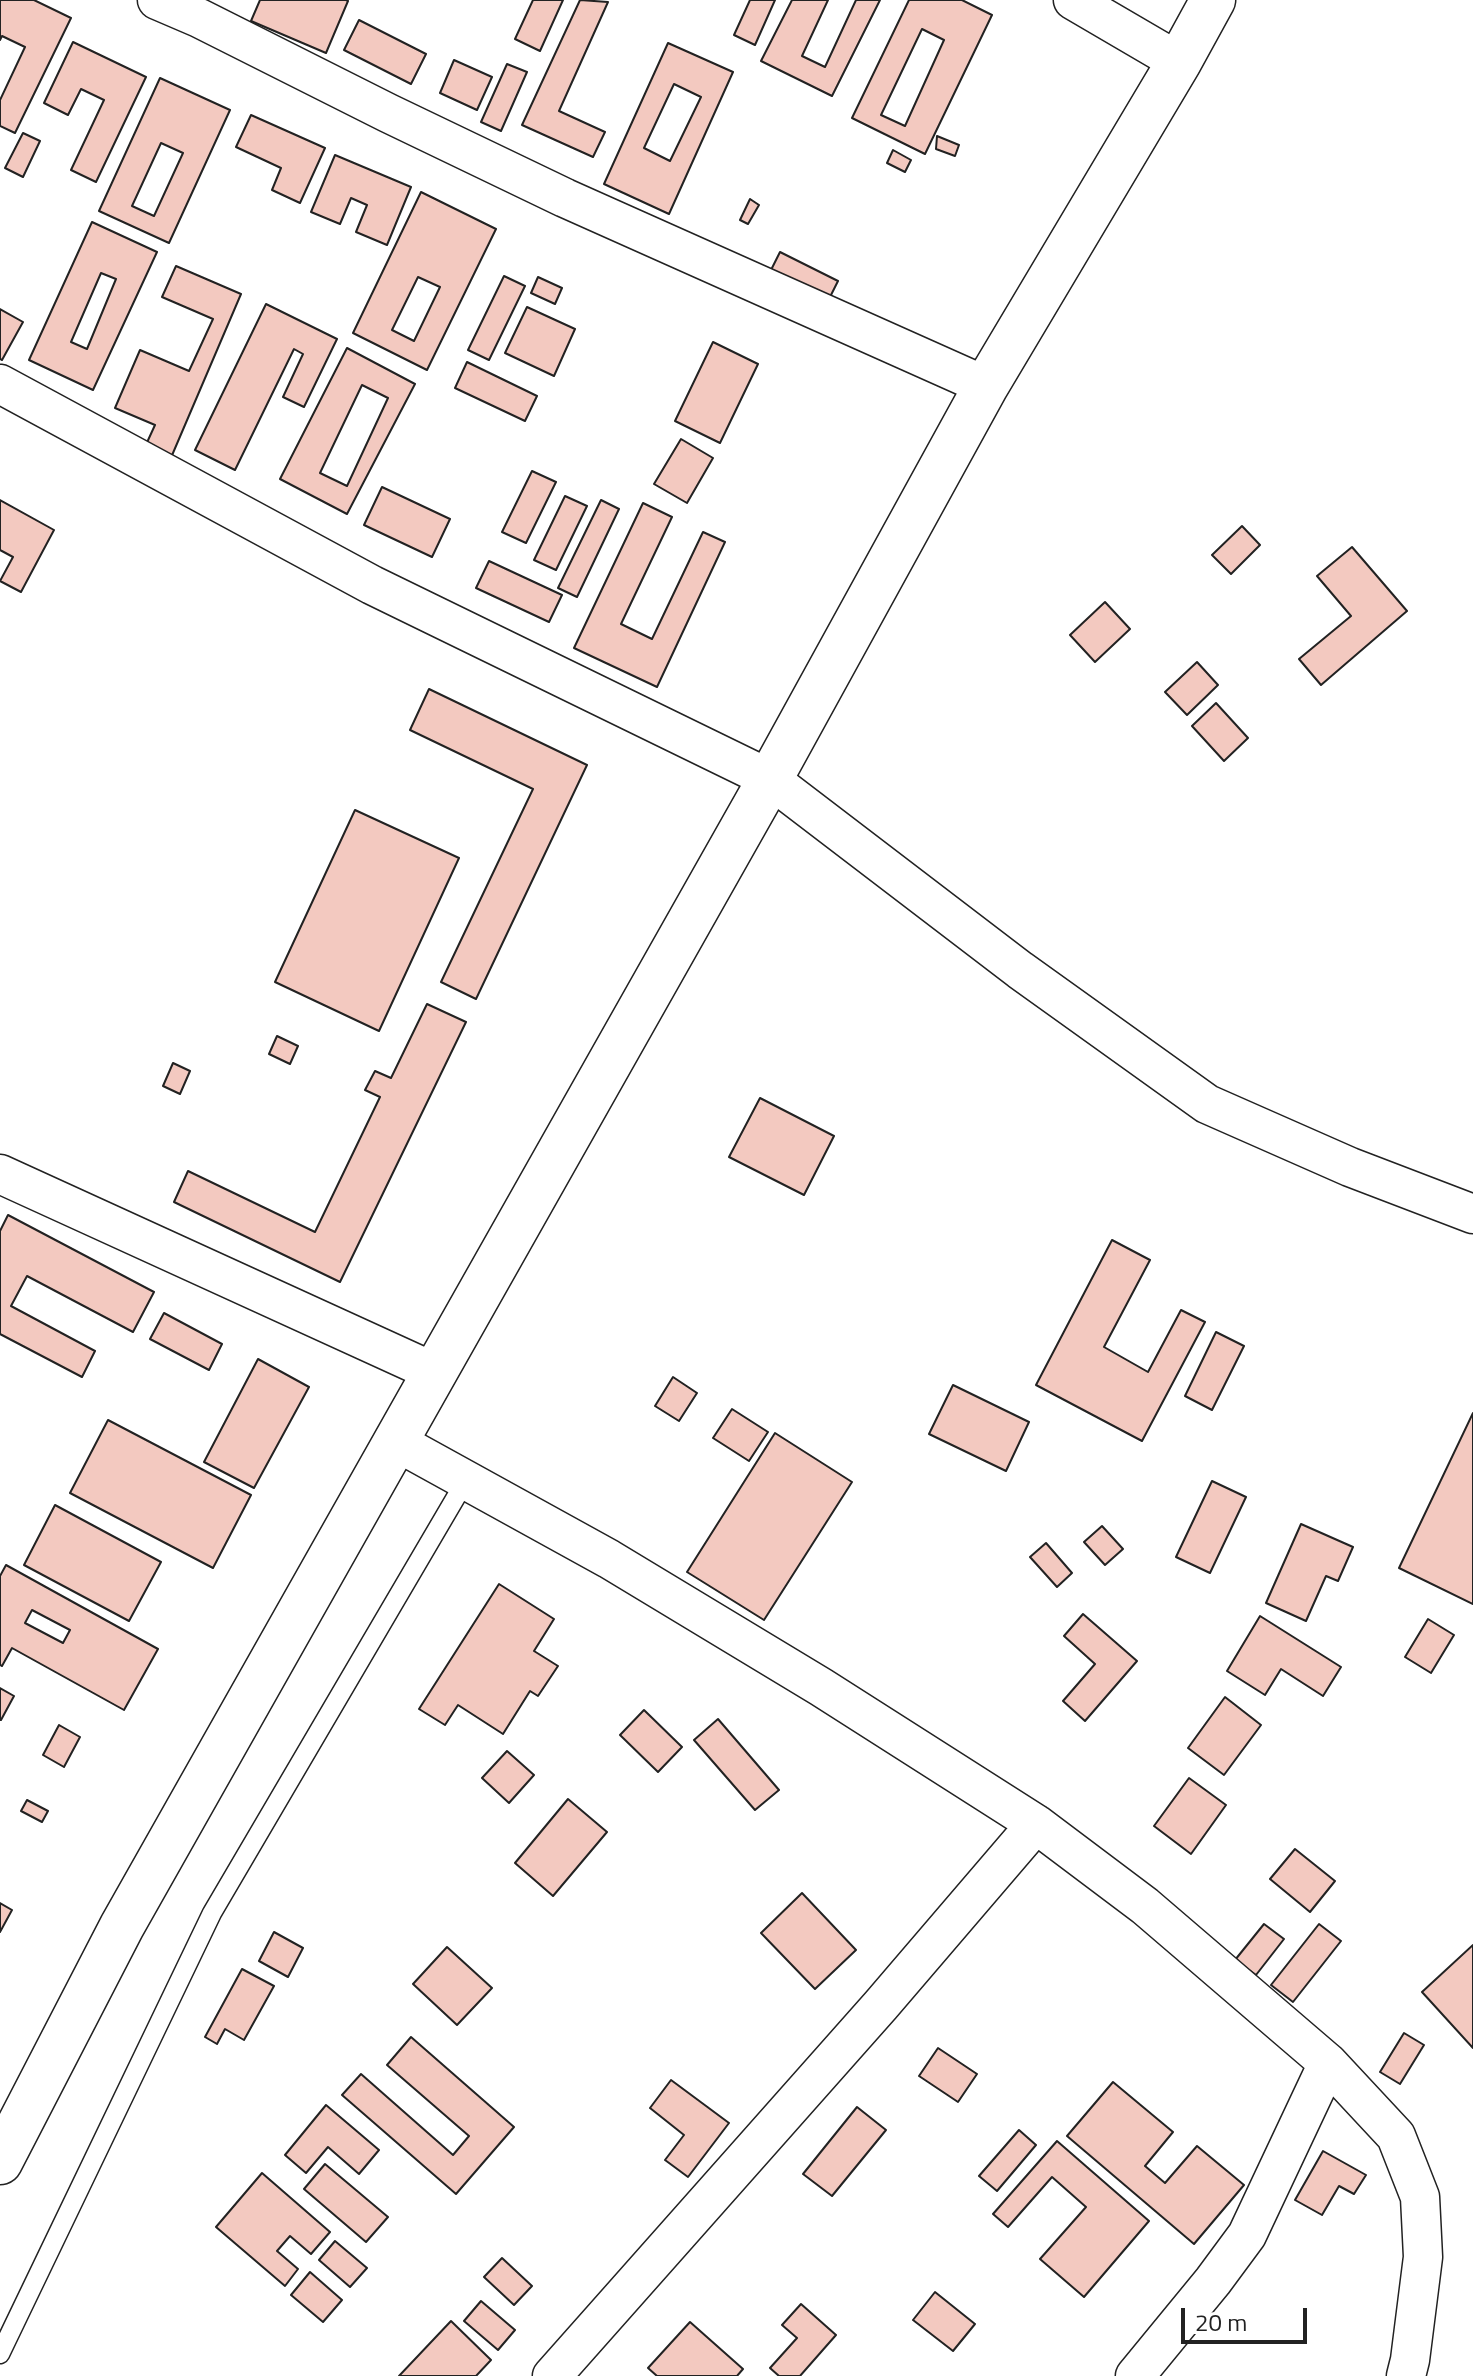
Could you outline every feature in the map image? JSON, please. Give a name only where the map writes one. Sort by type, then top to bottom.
[{"type":"highway","points":[[0,2162],[122,1926],[770,779],[986,386],[1213,0]]},
{"type":"street","points":[[157,0],[204,9],[388,113],[565,198],[986,386]]},
{"type":"street","points":[[1073,0],[1179,62]]},
{"type":"street","points":[[0,384],[372,585],[770,779],[1020,970],[1207,1104],[1350,1167],[1473,1214]]},
{"type":"street","points":[[0,1174],[436,1373]]},
{"type":"street","points":[[395,1441],[609,1559],[1036,1824],[1145,1906],[1328,2063],[1396,2136],[1420,2197],[1423,2257],[1406,2376]]},
{"type":"street","points":[[552,2376],[881,2005],[1036,1824]]},
{"type":"street","points":[[1135,2376],[1247,2235],[1328,2063]]},
{"type":"lane","points":[[0,2354],[212,1913],[466,1480]]},
{"type":"building","points":[[0,0],[34,0],[71,18],[15,133],[0,126],[0,100],[25,47],[2,36],[0,40]]},
{"type":"building","points":[[260,0],[348,1],[326,53],[251,21]]},
{"type":"building","points":[[533,0],[563,0],[540,51],[515,39]]},
{"type":"building","points":[[580,0],[608,2],[559,111],[605,132],[593,157],[522,125]]},
{"type":"building","points":[[750,0],[775,0],[755,45],[734,35]]},
{"type":"building","points":[[792,0],[828,0],[802,56],[825,67],[856,0],[880,0],[832,96],[761,61]]},
{"type":"building","points":[[909,0],[962,0],[992,15],[925,154],[852,118]],"holes":[[[922,29],[944,40],[905,126],[881,115]]]},
{"type":"building","points":[[359,20],[426,54],[411,84],[344,50]]},
{"type":"building","points":[[73,42],[146,77],[96,182],[71,170],[104,100],[81,89],[68,115],[44,103]]},
{"type":"building","points":[[668,43],[733,72],[669,214],[604,184]],"holes":[[[674,84],[701,97],[670,161],[644,148]]]},
{"type":"building","points":[[454,60],[492,77],[477,110],[440,93]]},
{"type":"building","points":[[507,64],[527,72],[501,131],[481,122]]},
{"type":"building","points":[[160,78],[230,110],[169,243],[99,211]],"holes":[[[161,143],[183,153],[154,216],[132,206]]]},
{"type":"building","points":[[251,115],[325,148],[300,203],[272,190],[281,168],[236,147]]},
{"type":"building","points":[[23,133],[40,141],[23,177],[5,168]]},
{"type":"building","points":[[937,136],[959,145],[955,156],[936,149]]},
{"type":"building","points":[[893,150],[911,160],[905,172],[887,163]]},
{"type":"building","points":[[335,155],[411,187],[387,245],[356,232],[367,205],[351,198],[340,224],[311,212]]},
{"type":"building","points":[[421,192],[496,229],[427,370],[353,333]],"holes":[[[418,277],[440,287],[414,341],[392,330]]]},
{"type":"building","points":[[750,199],[759,205],[748,224],[740,220]]},
{"type":"building","points":[[92,222],[157,252],[93,390],[29,360]],"holes":[[[101,273],[116,279],[87,349],[71,342]]]},
{"type":"building","points":[[780,252],[838,281],[828,301],[770,272]]},
{"type":"building","points":[[176,266],[241,294],[170,460],[144,449],[155,425],[115,408],[140,350],[189,371],[213,319],[162,297]]},
{"type":"building","points":[[504,276],[525,286],[489,360],[468,350]]},
{"type":"building","points":[[538,277],[562,288],[555,304],[531,293]]},
{"type":"building","points":[[266,304],[337,339],[304,407],[283,397],[303,354],[294,349],[235,470],[195,450]]},
{"type":"building","points":[[527,307],[575,329],[554,376],[505,353]]},
{"type":"building","points":[[0,309],[23,322],[2,360],[0,359]]},
{"type":"building","points":[[713,342],[758,364],[720,443],[675,421]]},
{"type":"building","points":[[347,348],[415,384],[347,514],[280,479]],"holes":[[[362,385],[388,398],[347,486],[320,473]]]},
{"type":"building","points":[[467,362],[537,396],[525,421],[455,388]]},
{"type":"building","points":[[681,439],[713,458],[687,503],[654,484]]},
{"type":"building","points":[[532,471],[556,482],[526,543],[502,532]]},
{"type":"building","points":[[382,487],[450,519],[432,557],[364,525]]},
{"type":"building","points":[[565,496],[587,506],[556,570],[534,560]]},
{"type":"building","points":[[0,500],[54,530],[21,592],[0,581],[13,557],[0,550]]},
{"type":"building","points":[[601,500],[619,509],[577,597],[558,588]]},
{"type":"building","points":[[643,503],[672,517],[621,624],[652,639],[703,532],[725,542],[657,687],[574,648]]},
{"type":"building","points":[[1242,526],[1260,545],[1231,574],[1212,555]]},
{"type":"building","points":[[1352,547],[1407,611],[1321,685],[1299,659],[1351,616],[1317,576]]},
{"type":"building","points":[[489,561],[562,595],[549,622],[476,588]]},
{"type":"building","points":[[1105,602],[1130,629],[1095,662],[1070,635]]},
{"type":"building","points":[[1197,662],[1218,685],[1187,715],[1165,692]]},
{"type":"building","points":[[429,689],[587,765],[476,999],[441,982],[533,789],[410,730]]},
{"type":"building","points":[[1216,703],[1248,738],[1224,761],[1192,726]]},
{"type":"building","points":[[355,810],[459,858],[379,1031],[275,982]]},
{"type":"building","points":[[427,1004],[466,1022],[340,1282],[174,1202],[188,1171],[315,1232],[380,1097],[365,1090],[375,1071],[391,1078]]},
{"type":"building","points":[[277,1036],[298,1046],[290,1064],[269,1054]]},
{"type":"building","points":[[173,1063],[190,1071],[180,1094],[163,1086]]},
{"type":"building","points":[[760,1098],[834,1136],[804,1195],[729,1157]]},
{"type":"building","points":[[8,1215],[154,1292],[133,1332],[27,1276],[11,1306],[95,1351],[82,1377],[0,1334],[0,1231]]},
{"type":"building","points":[[1112,1240],[1150,1260],[1104,1347],[1148,1372],[1181,1310],[1205,1322],[1142,1441],[1036,1385]]},
{"type":"building","points":[[164,1313],[222,1344],[209,1370],[150,1339]]},
{"type":"building","points":[[1216,1332],[1244,1346],[1212,1410],[1185,1396]]},
{"type":"building","points":[[258,1359],[309,1387],[254,1488],[204,1462]]},
{"type":"building","points":[[673,1377],[697,1393],[679,1421],[655,1406]]},
{"type":"building","points":[[953,1385],[1029,1422],[1006,1471],[929,1434]]},
{"type":"building","points":[[732,1409],[768,1432],[749,1461],[713,1438]]},
{"type":"building","points":[[1473,1413],[1473,1604],[1399,1568]]},
{"type":"building","points":[[108,1420],[251,1495],[213,1568],[70,1493]]},
{"type":"building","points":[[775,1433],[852,1482],[764,1620],[687,1572]]},
{"type":"building","points":[[1212,1481],[1246,1497],[1210,1573],[1176,1557]]},
{"type":"building","points":[[55,1505],[161,1562],[129,1621],[24,1565]]},
{"type":"building","points":[[1301,1524],[1353,1547],[1338,1581],[1326,1576],[1306,1621],[1266,1603]]},
{"type":"building","points":[[1102,1526],[1123,1549],[1105,1565],[1084,1542]]},
{"type":"building","points":[[1046,1543],[1072,1573],[1057,1587],[1030,1557]]},
{"type":"building","points":[[6,1565],[158,1649],[124,1710],[12,1648],[0,1665],[0,1576]],"holes":[[[32,1610],[70,1630],[63,1643],[25,1623]]]},
{"type":"building","points":[[499,1584],[554,1619],[534,1651],[558,1666],[538,1696],[530,1691],[503,1734],[458,1705],[445,1725],[419,1709]]},
{"type":"building","points":[[1083,1614],[1137,1661],[1085,1721],[1063,1701],[1095,1664],[1064,1636]]},
{"type":"building","points":[[1260,1616],[1341,1667],[1323,1696],[1281,1669],[1265,1695],[1227,1671]]},
{"type":"building","points":[[1428,1619],[1454,1635],[1431,1673],[1405,1657]]},
{"type":"building","points":[[0,1688],[14,1696],[1,1720],[0,1720]]},
{"type":"building","points":[[1225,1697],[1261,1725],[1224,1775],[1188,1748]]},
{"type":"building","points":[[644,1710],[682,1747],[658,1772],[620,1735]]},
{"type":"building","points":[[718,1719],[779,1790],[755,1810],[694,1740]]},
{"type":"building","points":[[59,1725],[80,1737],[64,1767],[43,1755]]},
{"type":"building","points":[[507,1751],[534,1775],[509,1803],[482,1778]]},
{"type":"building","points":[[1189,1778],[1226,1805],[1191,1854],[1154,1826]]},
{"type":"building","points":[[568,1799],[607,1832],[553,1896],[515,1863]]},
{"type":"building","points":[[27,1800],[48,1811],[42,1822],[21,1811]]},
{"type":"building","points":[[1295,1849],[1335,1881],[1310,1912],[1270,1879]]},
{"type":"building","points":[[802,1893],[856,1950],[815,1989],[761,1933]]},
{"type":"building","points":[[0,1903],[12,1910],[0,1932]]},
{"type":"building","points":[[1264,1924],[1284,1939],[1256,1975],[1235,1960]]},
{"type":"building","points":[[1319,1924],[1341,1941],[1293,2002],[1271,1985]]},
{"type":"building","points":[[274,1932],[303,1948],[288,1977],[259,1961]]},
{"type":"building","points":[[1473,1945],[1473,2048],[1422,1992]]},
{"type":"building","points":[[447,1947],[492,1988],[457,2025],[413,1984]]},
{"type":"building","points":[[242,1969],[274,1986],[244,2040],[225,2029],[217,2044],[205,2037]]},
{"type":"building","points":[[1404,2033],[1424,2045],[1400,2084],[1380,2072]]},
{"type":"building","points":[[411,2037],[514,2127],[456,2194],[342,2095],[361,2074],[453,2155],[469,2136],[387,2065]]},
{"type":"building","points":[[938,2048],[977,2074],[958,2102],[919,2076]]},
{"type":"building","points":[[671,2080],[729,2123],[688,2177],[665,2160],[684,2135],[650,2108]]},
{"type":"building","points":[[1113,2082],[1173,2132],[1145,2166],[1165,2183],[1197,2146],[1244,2185],[1194,2244],[1067,2136]]},
{"type":"building","points":[[326,2105],[379,2150],[359,2174],[328,2147],[306,2173],[285,2155]]},
{"type":"building","points":[[857,2107],[886,2130],[832,2196],[803,2174]]},
{"type":"building","points":[[1019,2130],[1036,2145],[997,2191],[979,2176]]},
{"type":"building","points":[[1057,2141],[1149,2221],[1084,2297],[1040,2259],[1086,2207],[1052,2177],[1008,2227],[993,2214]]},
{"type":"building","points":[[1323,2151],[1366,2175],[1354,2194],[1339,2186],[1322,2215],[1295,2200]]},
{"type":"building","points":[[325,2164],[388,2217],[366,2242],[304,2189]]},
{"type":"building","points":[[262,2173],[330,2232],[311,2254],[290,2236],[277,2251],[298,2269],[285,2286],[216,2227]]},
{"type":"building","points":[[335,2241],[367,2268],[350,2287],[319,2260]]},
{"type":"building","points":[[502,2258],[532,2286],[514,2305],[484,2277]]},
{"type":"building","points":[[310,2272],[342,2300],[323,2322],[291,2295]]},
{"type":"building","points":[[935,2292],[975,2324],[953,2351],[913,2320]]},
{"type":"building","points":[[481,2301],[515,2330],[498,2350],[464,2321]]},
{"type":"building","points":[[801,2304],[836,2335],[800,2376],[779,2376],[770,2368],[797,2338],[782,2325]]},
{"type":"building","points":[[451,2321],[491,2360],[476,2376],[399,2376]]},
{"type":"building","points":[[690,2322],[743,2369],[737,2376],[657,2376],[648,2368]]}]
